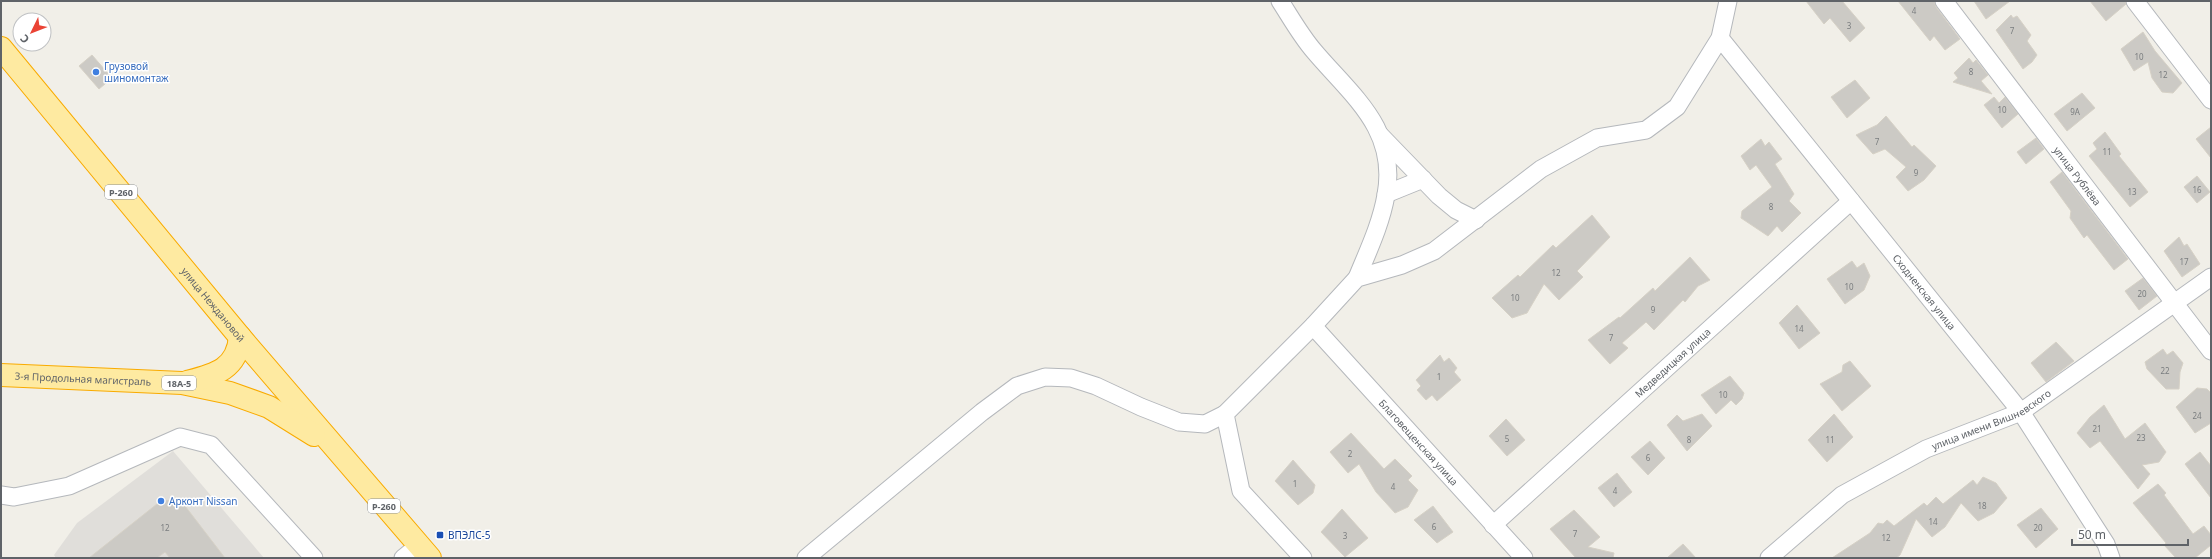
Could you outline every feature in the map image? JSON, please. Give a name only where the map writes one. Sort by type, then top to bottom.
[{"type":"highway","name":"улица Неждановой","points":[[1,48],[240,337],[339,454],[417,554]]},
{"type":"highway","points":[[182,383],[214,375],[222,370],[236,356],[239,348],[240,337]]},
{"type":"highway","name":"3-я Продольная магистраль","points":[[1,375],[182,383],[230,393],[268,407],[303,427],[339,454]]},
{"type":"street","points":[[806,558],[982,412],[1018,386],[1045,377],[1071,378],[1096,386],[1140,407],[1179,422],[1205,424],[1225,414],[1313,326],[1357,278],[1378,228],[1386,194],[1386,161],[1380,134],[1370,114],[1313,50],[1280,1]]},
{"type":"street","points":[[1357,278],[1402,265],[1434,251],[1541,169],[1597,138],[1646,130],[1677,107],[1720,38],[1728,1]]},
{"type":"street","name":"улица Рублёва","points":[[1944,1],[2211,351]]},
{"type":"street","points":[[2135,1],[2211,100]]},
{"type":"street","name":"Сходненская улица","points":[[1720,38],[2021,412],[2106,544],[2111,558]]},
{"type":"street","points":[[1380,134],[1439,196],[1456,210],[1476,220]]},
{"type":"street","points":[[1386,194],[1423,179]]},
{"type":"street","name":"Медведицкая улица","points":[[1493,525],[1851,201]]},
{"type":"street","name":"улица имени Вишневского","points":[[1769,558],[1842,495],[1926,449],[2021,412],[2211,277]]},
{"type":"street","name":"Благовещенская улица","points":[[1313,326],[1524,558]]},
{"type":"street","points":[[1225,414],[1241,491],[1303,558]]},
{"type":"street","points":[[1,495],[14,497],[69,486],[180,436],[211,445],[314,558]]},
{"type":"shaded area","name":"Арконт Nissan","points":[[173,451],[264,558],[56,558],[54,555],[77,523]]},
{"type":"building","points":[[1806,1],[1842,1],[1865,28],[1850,42],[1830,18],[1824,24]]},
{"type":"building","points":[[1898,1],[1934,1],[1936,7],[1960,39],[1945,50],[1934,36],[1930,41]]},
{"type":"building","points":[[1974,1],[2010,1],[1986,19]]},
{"type":"building","points":[[2090,1],[2125,1],[2126,4],[2106,21]]},
{"type":"building","points":[[2011,15],[2013,18],[2017,16],[2031,35],[2027,41],[2037,55],[2032,62],[2023,69],[1996,30]]},
{"type":"building","points":[[2143,32],[2155,51],[2182,83],[2173,93],[2162,92],[2152,78],[2148,62],[2134,71],[2121,49]]},
{"type":"building","name":"Грузовой шиномонтаж","points":[[92,55],[112,78],[99,89],[79,66]]},
{"type":"building","points":[[1969,58],[1973,63],[1976,60],[1988,75],[1981,81],[1992,94],[1953,82],[1958,78],[1954,73]]},
{"type":"building","points":[[1855,80],[1870,98],[1847,118],[1831,97]]},
{"type":"building","points":[[2082,93],[2095,108],[2067,131],[2054,114]]},
{"type":"building","points":[[1994,97],[1999,103],[2005,97],[2018,114],[2002,128],[1984,105]]},
{"type":"building","points":[[1886,116],[1912,147],[1914,145],[1936,166],[1924,180],[1908,191],[1896,177],[1906,167],[1885,149],[1873,154],[1856,135],[1877,125]]},
{"type":"building","points":[[2211,127],[2211,158],[2196,139]]},
{"type":"building","points":[[2105,132],[2121,154],[2119,156],[2148,192],[2130,207],[2089,156],[2097,149],[2093,143]]},
{"type":"building","points":[[2036,138],[2044,149],[2026,164],[2017,152]]},
{"type":"building","points":[[1761,139],[1765,146],[1769,142],[1782,159],[1775,164],[1794,194],[1789,201],[1801,213],[1782,232],[1777,226],[1768,236],[1741,218],[1742,211],[1772,187],[1756,165],[1750,170],[1741,156]]},
{"type":"building","points":[[2062,172],[2128,259],[2114,270],[2087,235],[2084,238],[2070,218],[2071,211],[2050,182]]},
{"type":"building","points":[[2197,176],[2210,192],[2197,203],[2184,187]]},
{"type":"building","points":[[1592,215],[1610,237],[1577,271],[1583,277],[1559,300],[1544,284],[1527,313],[1512,318],[1492,298],[1518,275],[1520,277],[1553,245],[1556,248]]},
{"type":"building","points":[[2179,237],[2184,246],[2187,244],[2200,264],[2182,277],[2164,251]]},
{"type":"building","points":[[1690,257],[1710,280],[1698,286],[1685,302],[1683,300],[1654,330],[1646,322],[1622,343],[1628,348],[1610,364],[1588,340],[1619,317],[1620,318],[1653,288],[1655,291]]},
{"type":"building","points":[[1852,261],[1857,268],[1864,263],[1870,276],[1864,290],[1845,304],[1827,279]]},
{"type":"building","points":[[2143,278],[2157,296],[2139,310],[2125,291]]},
{"type":"building","points":[[1797,305],[1820,333],[1799,349],[1779,323]]},
{"type":"building","points":[[2056,342],[2074,361],[2046,382],[2031,363]]},
{"type":"building","points":[[2163,349],[2167,355],[2173,351],[2183,363],[2180,372],[2179,389],[2166,389],[2147,369],[2145,362]]},
{"type":"building","points":[[1440,355],[1444,362],[1449,358],[1457,368],[1454,372],[1461,380],[1437,401],[1432,395],[1426,400],[1417,390],[1421,386],[1416,380]]},
{"type":"building","points":[[1850,361],[1871,386],[1842,411],[1820,384],[1842,372],[1843,365]]},
{"type":"building","points":[[1730,376],[1744,393],[1742,399],[1736,405],[1731,400],[1716,414],[1701,395]]},
{"type":"building","points":[[2197,388],[2207,389],[2211,393],[2211,423],[2195,433],[2176,407]]},
{"type":"building","points":[[2104,405],[2125,439],[2145,423],[2166,452],[2159,462],[2142,465],[2150,474],[2138,489],[2100,441],[2090,448],[2077,433],[2090,417]]},
{"type":"building","points":[[1702,414],[1712,426],[1687,451],[1667,425],[1677,415],[1683,421]]},
{"type":"building","points":[[1834,414],[1853,437],[1827,462],[1808,440]]},
{"type":"building","points":[[1506,419],[1525,440],[1507,456],[1489,436]]},
{"type":"building","points":[[1351,433],[1384,469],[1395,459],[1412,476],[1408,480],[1418,490],[1408,507],[1395,513],[1376,492],[1359,464],[1348,473],[1330,452]]},
{"type":"building","points":[[1650,441],[1665,458],[1648,475],[1631,457]]},
{"type":"building","points":[[2200,452],[2211,466],[2211,498],[2185,464]]},
{"type":"building","points":[[1293,460],[1315,485],[1313,493],[1298,505],[1275,481]]},
{"type":"building","points":[[1617,473],[1632,492],[1614,507],[1598,488]]},
{"type":"building","points":[[1983,477],[1996,483],[2007,498],[1994,513],[1978,521],[1961,503],[1945,527],[1932,537],[1916,519],[1900,555],[1896,558],[1832,558],[1870,533],[1878,523],[1883,524],[1887,520],[1894,526],[1924,503],[1927,506],[1936,497],[1943,504],[1973,480],[1977,485]]},
{"type":"building","points":[[2158,484],[2166,493],[2164,495],[2193,534],[2204,526],[2211,535],[2211,545],[2195,558],[2176,558],[2164,545],[2166,543],[2133,503]]},
{"type":"building","points":[[162,500],[182,502],[225,558],[170,558],[165,552],[157,558],[89,558]]},
{"type":"building","points":[[1433,506],[1453,532],[1437,543],[1414,520]]},
{"type":"building","points":[[2041,508],[2058,529],[2036,548],[2017,525]]},
{"type":"building","points":[[1342,509],[1368,538],[1345,557],[1321,532]]},
{"type":"building","points":[[1574,510],[1600,537],[1588,547],[1614,553],[1613,558],[1576,558],[1550,529]]},
{"type":"building","points":[[1683,544],[1696,558],[1667,558]]},
{"type":"place","name":"Грузовой шиномонтаж","points":[[96,72]]},
{"type":"place","name":"Арконт Nissan","points":[[161,501]]},
{"type":"place","name":"ВПЭЛС-5","points":[[440,535]]}]
